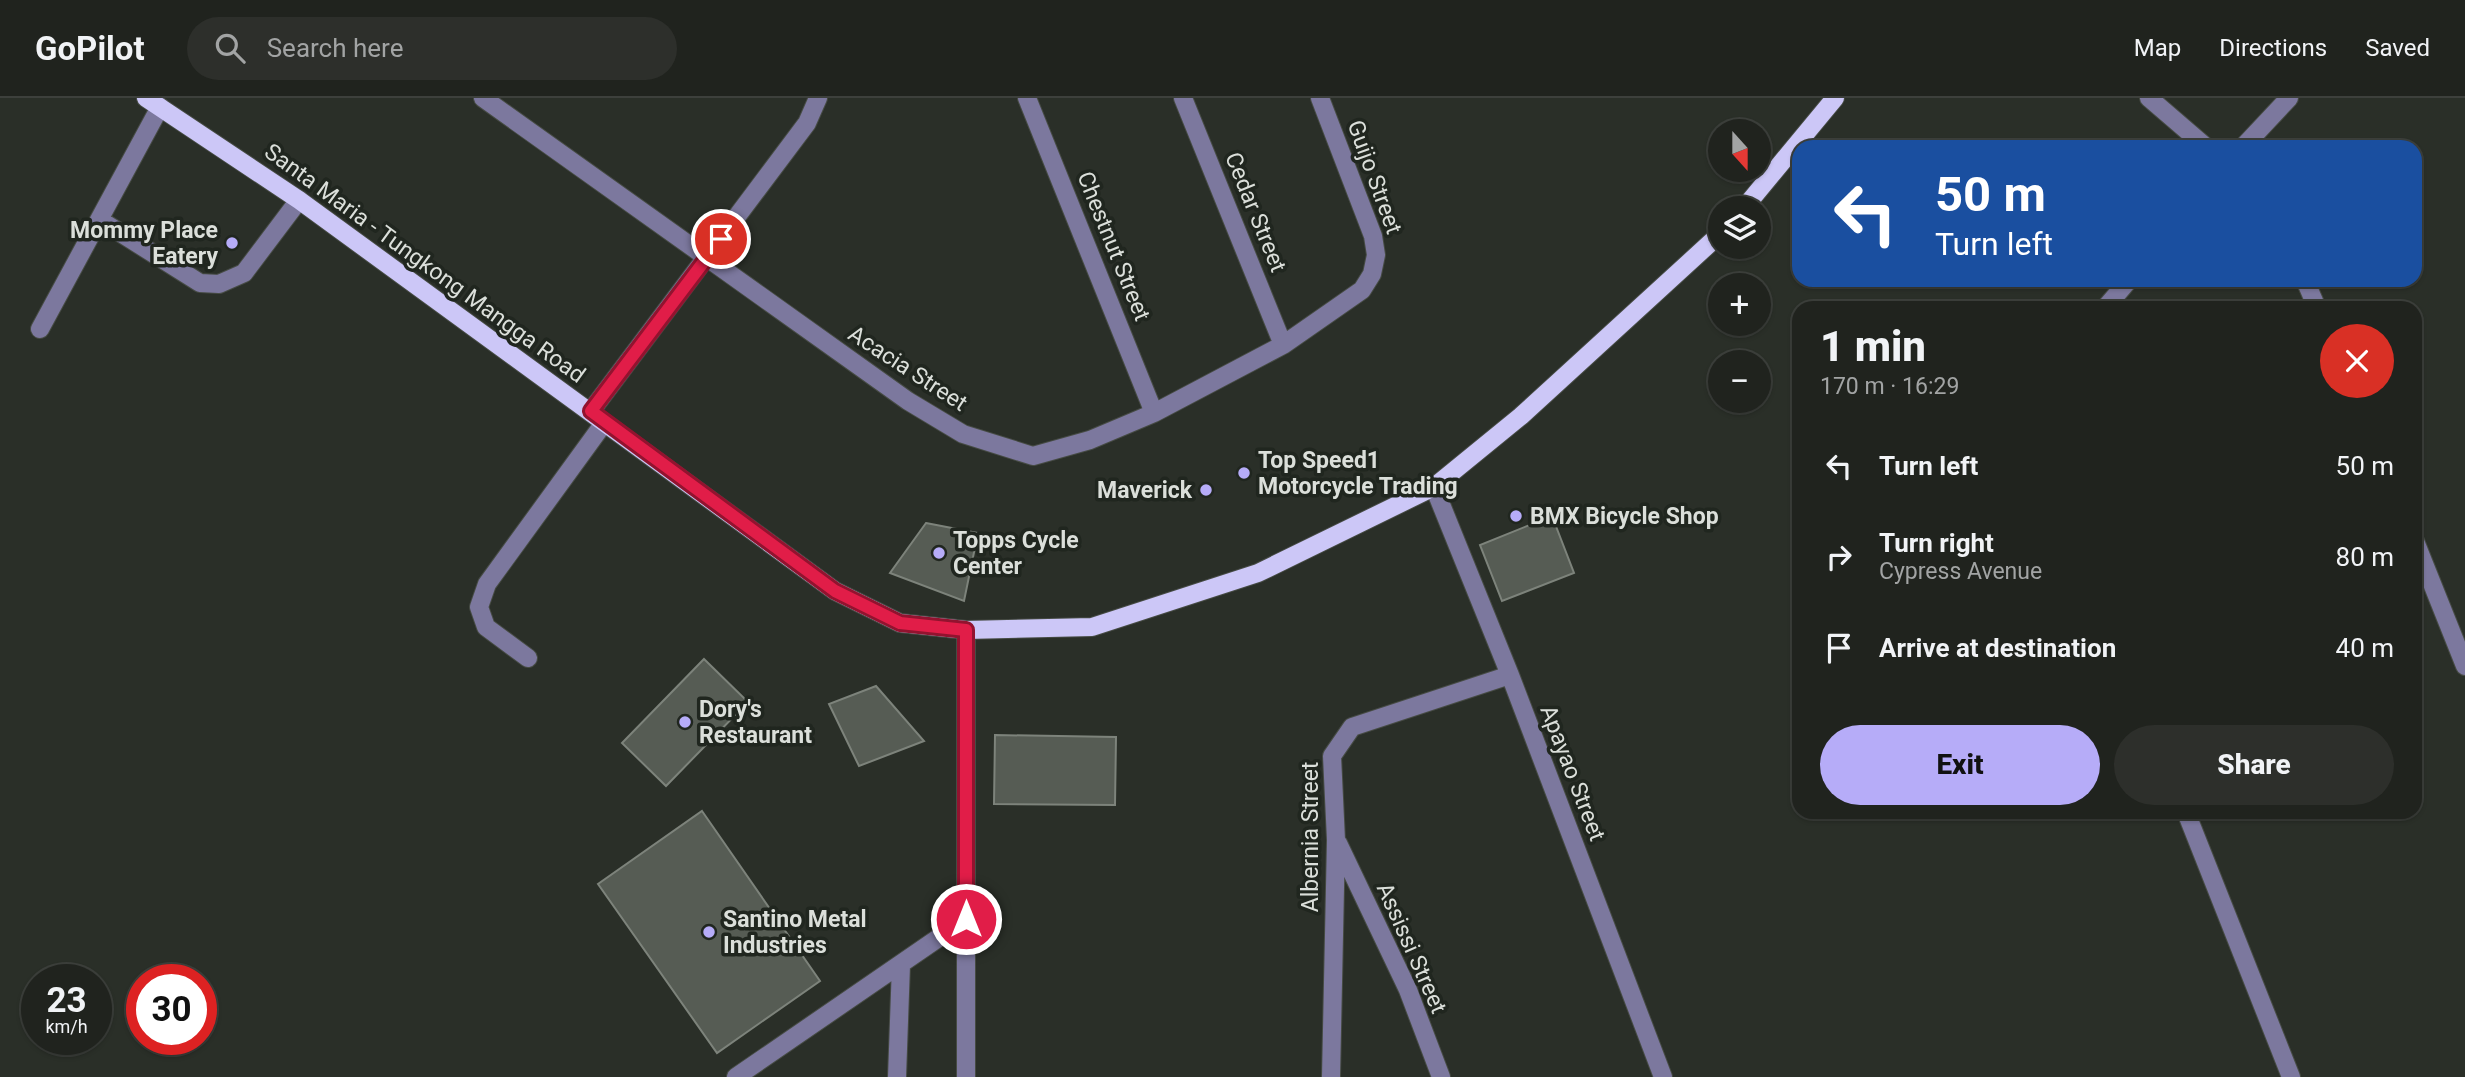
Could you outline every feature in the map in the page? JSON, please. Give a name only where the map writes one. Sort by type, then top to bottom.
[{"type":"main road","points":[[1800,140],[1835,98]]},
{"type":"main road","name":"Santa Maria - Tungkong Mangga Road","points":[[153,102],[299,200],[835,591],[900,623],[966,630],[1092,627],[1258,573],[1434,487],[1521,416],[1708,245]]},
{"type":"main road","points":[[1754,196],[1792,150]]},
{"type":"street","name":"Acacia Street","points":[[483,98],[908,401],[963,434],[1033,456],[1090,440],[1154,413],[1283,345],[1362,290],[1372,274]]},
{"type":"street","points":[[528,658],[486,627],[479,607],[487,584],[706,258],[807,123],[818,98]]},
{"type":"street","name":"Chestnut Street","points":[[1027,98],[1154,413]]},
{"type":"street","name":"Cedar Street","points":[[1183,98],[1283,345]]},
{"type":"street","name":"Guijo Street","points":[[1320,98],[1373,236],[1376,255],[1372,274]]},
{"type":"street","points":[[2149,98],[2198,140]]},
{"type":"street","points":[[2250,140],[2289,98]]},
{"type":"street","points":[[40,329],[100,220],[153,102]]},
{"type":"street","points":[[100,220],[200,283],[219,284],[244,273],[299,200]]},
{"type":"street","points":[[2111,301],[2123,287]]},
{"type":"street","name":"Apayao Street","points":[[1434,487],[1510,675],[1663,1077]]},
{"type":"street","points":[[2422,558],[2465,666]]},
{"type":"street","points":[[966,630],[966,1077]]},
{"type":"street","name":"Albernia Street","points":[[1331,1077],[1336,840],[1332,756],[1352,726],[1510,675]]},
{"type":"street","points":[[2189,819],[2291,1077]]},
{"type":"street","name":"Assissi Street","points":[[1336,840],[1408,990],[1441,1077]]},
{"type":"street","points":[[736,1077],[966,919]]},
{"type":"street","points":[[897,1077],[901,965]]},
{"type":"building","points":[[1552,516],[1574,573],[1502,601],[1480,545]]},
{"type":"building","name":"Topps Cycle Center","points":[[926,523],[978,533],[964,601],[890,573]]},
{"type":"building","name":"Dory's Restaurant","points":[[704,659],[748,702],[666,786],[622,743]]},
{"type":"building","points":[[876,686],[924,741],[859,766],[829,704]]},
{"type":"building","points":[[995,735],[1116,737],[1115,805],[994,804]]},
{"type":"building","name":"Santino Metal Industries","points":[[702,811],[820,981],[717,1053],[598,884]]},
{"type":"place","name":"Mommy Place Eatery","points":[[232,243]]},
{"type":"place","name":"Top Speed1 Motorcycle Trading","points":[[1244,473]]},
{"type":"place","name":"Maverick","points":[[1206,490]]},
{"type":"place","name":"BMX Bicycle Shop","points":[[1516,516]]},
{"type":"place","name":"Topps Cycle Center","points":[[939,553]]},
{"type":"place","name":"Dory's Restaurant","points":[[685,722]]},
{"type":"place","name":"Santino Metal Industries","points":[[709,932]]},
{"type":"route","points":[[721,239],[591,411],[835,591],[900,623],[966,630],[966,919]]}]
